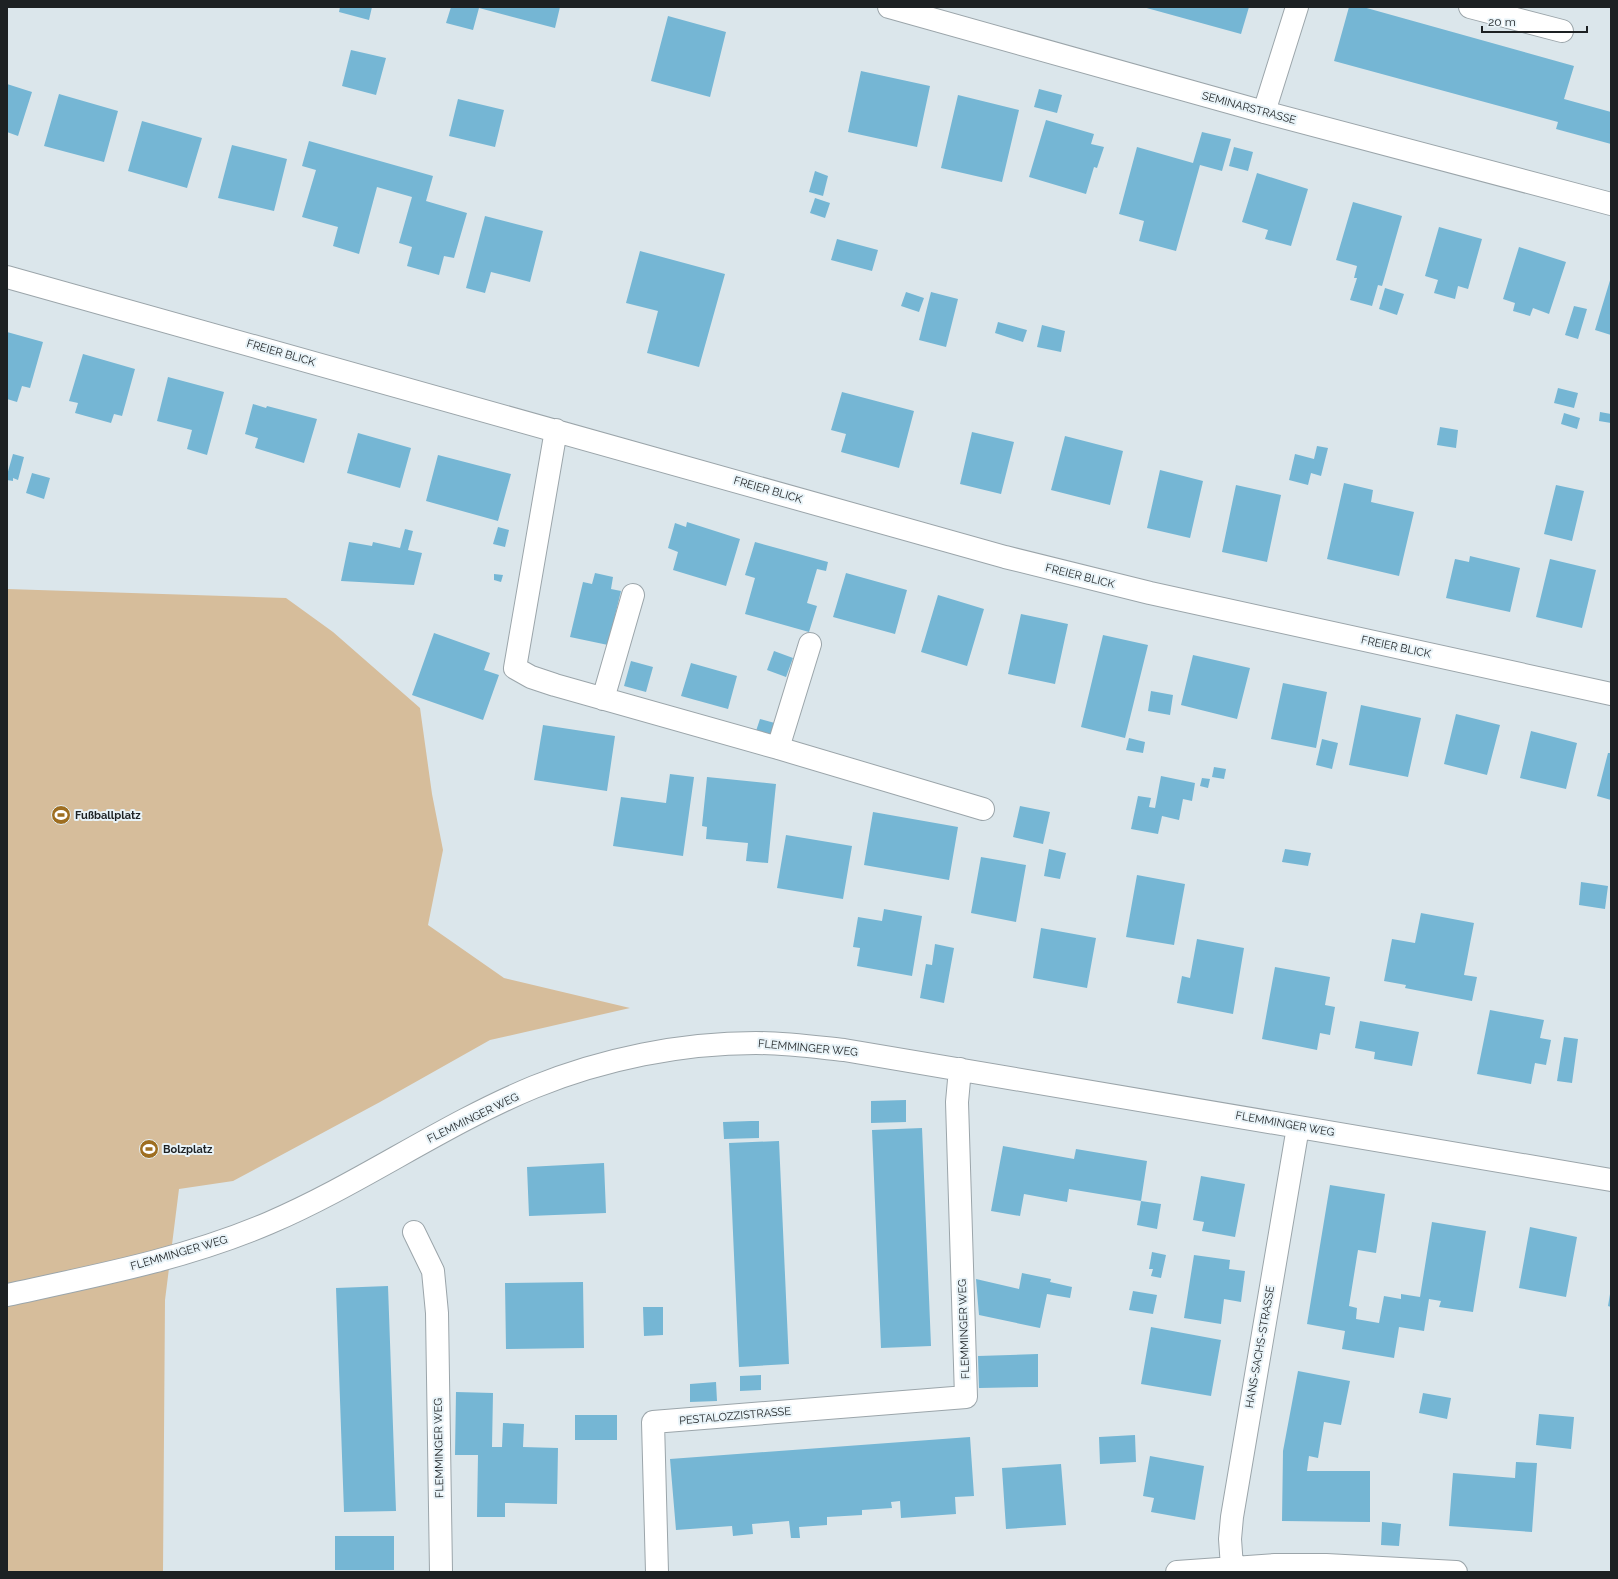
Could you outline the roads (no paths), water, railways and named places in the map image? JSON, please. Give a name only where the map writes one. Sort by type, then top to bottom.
[{"type":"street","name":"SEMINARSTRASSE","points":[[889,7],[1264,112],[1611,204]]},
{"type":"street","points":[[1264,112],[1297,7]]},
{"type":"street","points":[[1470,7],[1562,31]]},
{"type":"street","name":"FREIER BLICK","points":[[7,277],[1005,557],[1150,593],[1611,694]]},
{"type":"street","points":[[556,430],[515,668],[555,685],[778,748],[983,809]]},
{"type":"street","points":[[603,699],[633,595]]},
{"type":"street","points":[[778,748],[810,644]]},
{"type":"street","name":"FLEMMINGER WEG","points":[[7,1294],[156,1261],[213,1245],[270,1223],[483,1111],[535,1087],[585,1070],[626,1059],[710,1045],[756,1043],[844,1050],[1611,1180]]},
{"type":"street","name":"FLEMMINGER WEG","points":[[960,1069],[957,1102],[966,1397]]},
{"type":"street","name":"HANS-SACHS-STRASSE","points":[[1232,1567],[1230,1539],[1232,1517],[1298,1127]]},
{"type":"street","name":"FLEMMINGER WEG","points":[[414,1232],[433,1271],[437,1313],[441,1572]]},
{"type":"street","name":"PESTALOZZISTRASSE","points":[[657,1572],[653,1422],[966,1397]]},
{"type":"street","points":[[1177,1572],[1232,1567],[1326,1564],[1456,1572]]},
{"type":"place","name":"Fußballplatz","points":[[61,815]]},
{"type":"place","name":"Bolzplatz","points":[[149,1149]]}]
